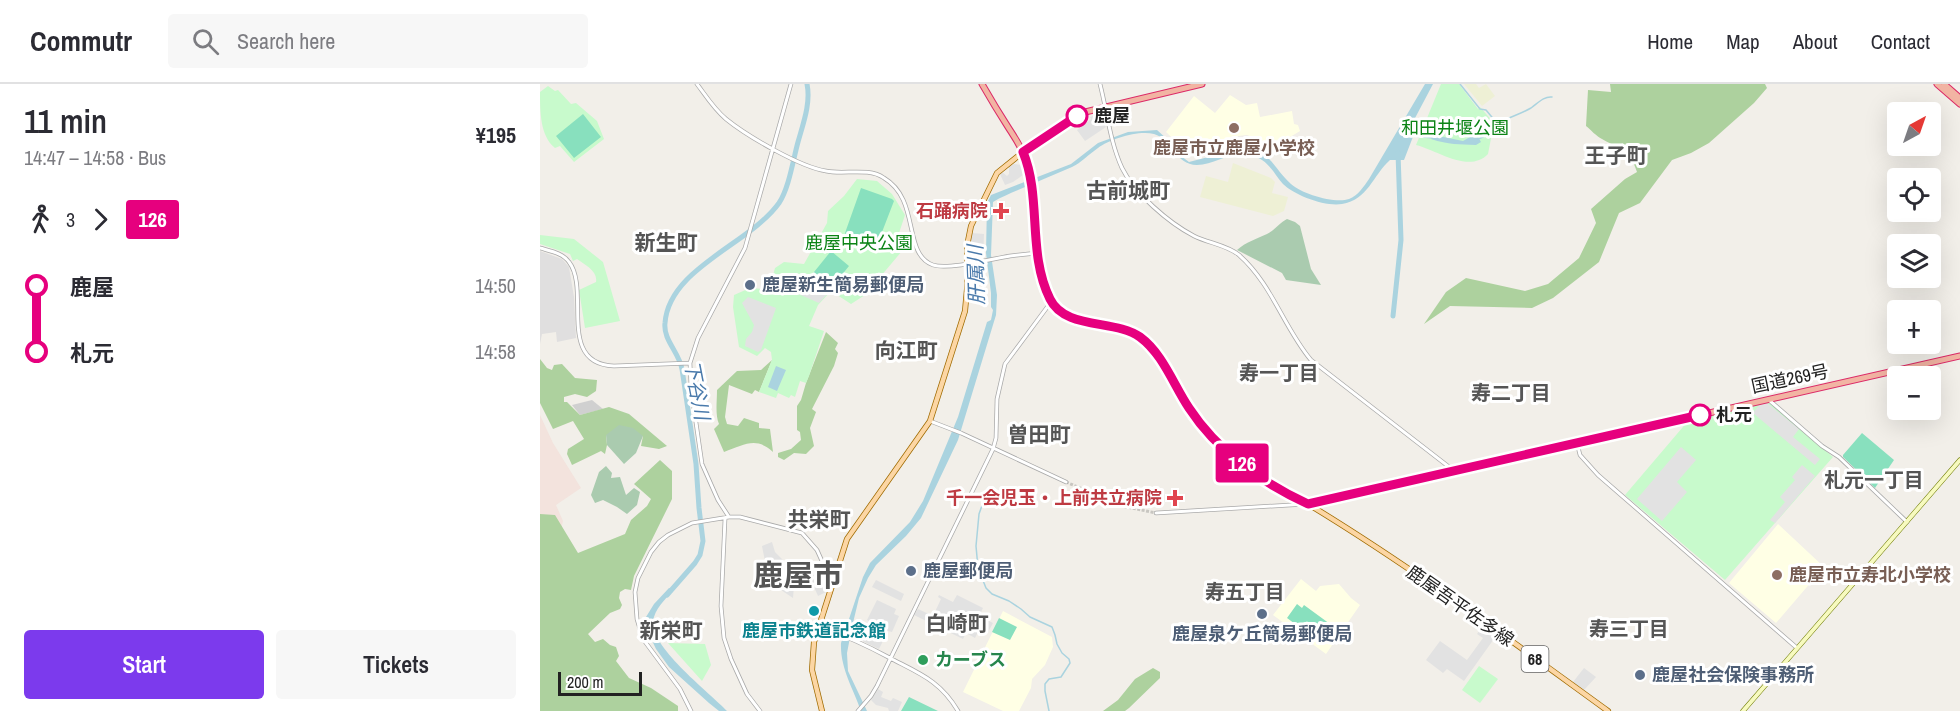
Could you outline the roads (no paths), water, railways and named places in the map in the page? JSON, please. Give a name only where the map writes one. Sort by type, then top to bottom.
[{"type":"highway","points":[[982,84],[1023,152],[1031,188],[1037,253],[1045,288],[1051,302],[1059,310],[1078,320],[1119,327],[1138,336],[1156,353],[1190,411],[1216,441],[1258,477],[1308,504]]},
{"type":"highway","points":[[1023,152],[1075,117],[1105,107],[1202,84]]},
{"type":"highway","points":[[1937,84],[1960,104]]},
{"type":"highway","points":[[1944,84],[1960,98]]},
{"type":"highway","name":"国道269号","points":[[1308,504],[1960,356]]},
{"type":"main road","points":[[822,711],[812,669],[814,642],[847,539],[930,421],[965,311],[968,234],[997,172],[1023,152]]},
{"type":"main road","points":[[1743,711],[1960,460]]},
{"type":"main road","name":"鹿屋吾平佐多線","points":[[1308,504],[1404,567],[1608,711]]},
{"type":"street","points":[[697,84],[726,119],[796,162],[824,171],[868,173],[885,178],[906,203],[915,244],[921,256],[933,265],[1037,253]]},
{"type":"street","points":[[760,711],[747,694],[724,638],[721,606],[727,518],[702,464],[691,388],[690,363],[698,338],[745,248],[791,84]]},
{"type":"street","points":[[1100,84],[1121,167],[1128,179],[1168,220],[1194,236],[1238,254],[1262,280],[1301,348],[1311,360],[1454,470]]},
{"type":"street","points":[[540,248],[563,256],[572,265],[582,346],[590,358],[605,366],[690,363]]},
{"type":"street","points":[[858,711],[871,696],[993,448],[996,438],[997,399],[1005,364],[1051,302]]},
{"type":"street","points":[[1768,399],[1822,446],[1839,457],[1907,522]]},
{"type":"street","points":[[930,421],[1066,482]]},
{"type":"street","points":[[1577,444],[1580,455],[1598,475],[1797,648]]},
{"type":"street","points":[[1290,506],[1292,496]]},
{"type":"street","points":[[1156,513],[1308,504]]},
{"type":"street","points":[[691,711],[680,689],[643,639],[637,620],[635,592],[640,572],[654,547],[668,535],[697,522],[740,517],[802,533],[817,550],[826,570],[836,574]]},
{"type":"street","points":[[819,626],[853,639],[929,678],[948,695],[958,711]]},
{"type":"water","points":[[1425,84],[1433,84],[1414,120],[1416,129],[1404,160],[1390,160],[1364,192],[1351,202],[1327,204],[1294,192],[1283,184],[1265,162],[1253,156],[1244,154],[1228,156],[1205,164],[1190,164],[1178,157],[1160,137],[1147,133],[1132,134],[1110,141],[1075,165],[993,202],[991,255],[997,295],[996,315],[958,440],[921,518],[876,565],[859,598],[847,653],[848,671],[867,711],[861,711],[845,669],[841,643],[863,577],[870,563],[910,522],[923,501],[958,417],[987,322],[991,320],[993,310],[986,253],[987,203],[991,195],[1071,164],[1098,143],[1128,132],[1157,130],[1177,153],[1189,162],[1251,146],[1263,153],[1296,188],[1327,199],[1349,199],[1358,193],[1369,179]]},
{"type":"water","points":[[1474,130],[1481,142],[1476,145],[1431,139],[1434,135],[1463,141],[1470,137]]},
{"type":"water","points":[[776,366],[786,370],[777,391],[768,387]]},
{"type":"water","points":[[669,588],[673,590],[654,617],[655,633],[661,644],[683,670],[727,711],[719,711],[709,703],[669,667],[656,649],[648,632],[646,617],[654,604]]},
{"type":"waterway","name":"下谷川","points":[[667,595],[695,563],[700,555],[703,541],[696,464],[682,369],[665,329],[670,304],[680,287],[695,272],[766,218],[779,203],[788,182],[806,113],[807,84]]},
{"type":"waterway","points":[[1460,84],[1480,109],[1486,110],[1496,122],[1491,127],[1488,124],[1476,135]]},
{"type":"waterway","points":[[1496,122],[1499,123],[1552,97]]},
{"type":"waterway","points":[[1478,139],[1483,137],[1483,132]]},
{"type":"waterway","points":[[1412,136],[1434,138]]},
{"type":"waterway","points":[[1393,316],[1401,240],[1398,153]]},
{"type":"waterway","points":[[984,500],[979,514],[976,546],[978,568],[986,588],[992,594],[1009,601],[1030,617],[1052,627],[1057,644],[1069,659],[1070,663],[1061,677],[1049,679],[1045,684],[1049,711]]},
{"type":"tunnel","points":[[1066,482],[1122,506],[1156,513]]},
{"type":"place","name":"鹿屋","points":[[1077,116]]},
{"type":"place","name":"鹿屋市立鹿屋小学校","points":[[1234,128]]},
{"type":"place","name":"石踊病院","points":[[1001,211]]},
{"type":"place","name":"鹿屋新生簡易郵便局","points":[[750,285]]},
{"type":"place","name":"札元","points":[[1700,415]]},
{"type":"place","name":"千一会児玉・上前共立病院","points":[[1175,498]]},
{"type":"place","name":"鹿屋郵便局","points":[[911,571]]},
{"type":"place","name":"鹿屋市立寿北小学校","points":[[1777,575]]},
{"type":"place","name":"鹿屋市鉄道記念館","points":[[814,611]]},
{"type":"place","name":"鹿屋泉ケ丘簡易郵便局","points":[[1262,614]]},
{"type":"place","name":"カーブス","points":[[923,660]]},
{"type":"place","name":"鹿屋社会保険事務所","points":[[1640,675]]},
{"type":"district","name":"王子町","points":[[1616,156]]},
{"type":"district","name":"古前城町","points":[[1128,191]]},
{"type":"district","name":"新生町","points":[[666,243]]},
{"type":"district","name":"向江町","points":[[906,351]]},
{"type":"district","name":"寿一丁目","points":[[1279,373]]},
{"type":"district","name":"寿二丁目","points":[[1511,393]]},
{"type":"district","name":"曽田町","points":[[1039,435]]},
{"type":"district","name":"札元一丁目","points":[[1874,480]]},
{"type":"district","name":"共栄町","points":[[819,520]]},
{"type":"district","name":"鹿屋市","points":[[798,576]]},
{"type":"district","name":"寿五丁目","points":[[1245,592]]},
{"type":"district","name":"白崎町","points":[[957,624]]},
{"type":"district","name":"寿三丁目","points":[[1629,629]]},
{"type":"district","name":"新栄町","points":[[671,631]]},
{"type":"park label","name":"和田井堰公園","points":[[1455,128]]},
{"type":"park label","name":"鹿屋中央公園","points":[[859,243]]},
{"type":"water label","name":"肝属川","points":[[976,275]]}]
